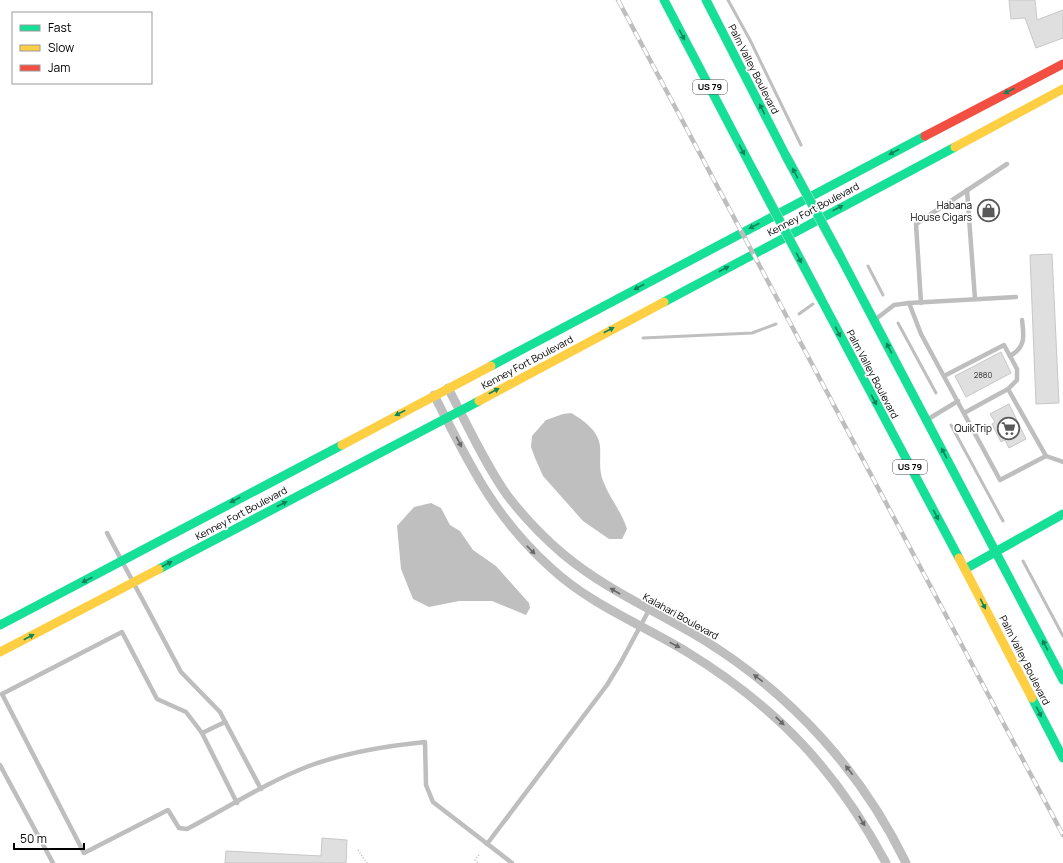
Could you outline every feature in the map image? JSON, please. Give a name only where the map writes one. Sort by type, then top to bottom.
[{"type":"main road","name":"Palm Valley Boulevard","points":[[664,0],[820,298],[965,569],[1063,758]]},
{"type":"main road","name":"Palm Valley Boulevard","points":[[706,0],[786,156],[1063,680]]},
{"type":"main road","name":"Kenney Fort Boulevard","points":[[0,625],[122,562],[1043,73],[1063,64]]},
{"type":"main road","name":"Kenney Fort Boulevard","points":[[0,652],[446,418],[1063,89]]},
{"type":"main road","points":[[965,569],[1063,514]]},
{"type":"main road","points":[[0,634],[18,615]]},
{"type":"street","name":"Kalahari Boulevard","points":[[448,388],[496,477],[522,514],[562,553],[607,587],[707,642],[776,692],[814,728],[861,786],[878,810],[906,863]]},
{"type":"street","points":[[434,395],[483,488],[520,538],[552,570],[580,592],[602,606],[712,667],[753,697],[777,718],[818,761],[847,798],[886,863]]},
{"type":"lane","points":[[921,303],[916,224],[1007,164]]},
{"type":"lane","points":[[967,190],[974,300]]},
{"type":"lane","points":[[874,321],[894,305],[1016,297]]},
{"type":"lane","points":[[909,303],[921,334],[1000,480],[1046,456]]},
{"type":"lane","points":[[1010,356],[1018,351],[1024,342],[1022,320]]},
{"type":"lane","points":[[944,376],[1004,345],[1010,356],[1017,370],[1017,380],[1008,389],[964,413]]},
{"type":"lane","points":[[1008,389],[1046,456],[1063,462]]},
{"type":"lane","points":[[926,420],[958,401]]},
{"type":"lane","points":[[106,533],[184,676],[212,704],[225,722],[261,789]]},
{"type":"lane","points":[[487,844],[607,685],[649,610]]},
{"type":"lane","points":[[238,803],[202,733],[186,712],[157,698],[122,632],[2,694],[84,853],[168,810],[177,826],[184,829],[238,803],[261,789],[300,770],[335,757],[389,745],[425,742],[426,785],[430,798],[437,806],[512,863]]},
{"type":"lane","points":[[202,733],[225,722]]},
{"type":"lane","points":[[0,765],[53,863]]},
{"type":"path","points":[[358,850],[367,863]]},
{"type":"path","points":[[479,856],[475,860],[479,863]]},
{"type":"shaded area","points":[[571,413],[589,426],[599,440],[600,469],[602,478],[627,529],[622,539],[609,539],[583,521],[543,476],[535,458],[531,447],[532,436],[546,420]]},
{"type":"shaded area","points":[[431,503],[441,508],[450,525],[460,531],[473,550],[496,566],[529,603],[530,608],[526,615],[492,601],[459,601],[429,607],[413,599],[401,569],[397,526],[414,507]]},
{"type":"building","points":[[1009,0],[1035,0],[1037,20],[1063,10],[1063,38],[1036,48],[1025,18],[1011,19]]},
{"type":"building","points":[[1052,254],[1059,403],[1036,404],[1030,255]]},
{"type":"building","name":"QuikTrip","points":[[1001,352],[1011,373],[966,397],[955,376]]},
{"type":"building","name":"QuikTrip","points":[[1009,404],[1026,439],[1009,448],[1005,440],[1001,442],[992,424],[995,422],[990,414]]},
{"type":"building","points":[[322,838],[347,840],[346,863],[225,863],[226,851],[321,856]]},
{"type":"waterway","points":[[728,0],[750,40],[801,145]]},
{"type":"waterway","points":[[868,266],[883,295]]},
{"type":"waterway","points":[[799,314],[813,304]]},
{"type":"waterway","points":[[898,323],[936,393]]},
{"type":"waterway","points":[[643,338],[752,333],[776,324]]},
{"type":"waterway","points":[[951,425],[1003,521]]},
{"type":"waterway","points":[[1023,561],[1063,636]]},
{"type":"railway","points":[[618,0],[1063,835]]},
{"type":"traffic: fast","points":[[664,0],[755,174]]},
{"type":"traffic: fast","points":[[706,0],[786,156]]},
{"type":"traffic: fast","points":[[491,366],[925,136]]},
{"type":"traffic: fast","points":[[664,302],[955,147]]},
{"type":"traffic: fast","points":[[786,156],[840,256]]},
{"type":"traffic: fast","points":[[755,174],[820,297]]},
{"type":"traffic: fast","points":[[840,256],[1063,680]]},
{"type":"traffic: fast","points":[[820,297],[959,558]]},
{"type":"traffic: fast","points":[[159,569],[479,401]]},
{"type":"traffic: fast","points":[[0,625],[342,445]]},
{"type":"traffic: fast","points":[[965,569],[1063,514]]},
{"type":"traffic: fast","points":[[1032,698],[1063,758]]},
{"type":"traffic: slow","points":[[955,147],[1063,89]]},
{"type":"traffic: slow","points":[[479,401],[664,302]]},
{"type":"traffic: slow","points":[[342,445],[491,366]]},
{"type":"traffic: slow","points":[[959,558],[1032,698]]},
{"type":"traffic: slow","points":[[0,652],[159,569]]},
{"type":"traffic: jam","points":[[925,136],[1063,64]]},
{"type":"place","name":"Habana House Cigars","points":[[988,211]]},
{"type":"place","name":"QuikTrip","points":[[1008,428]]}]
